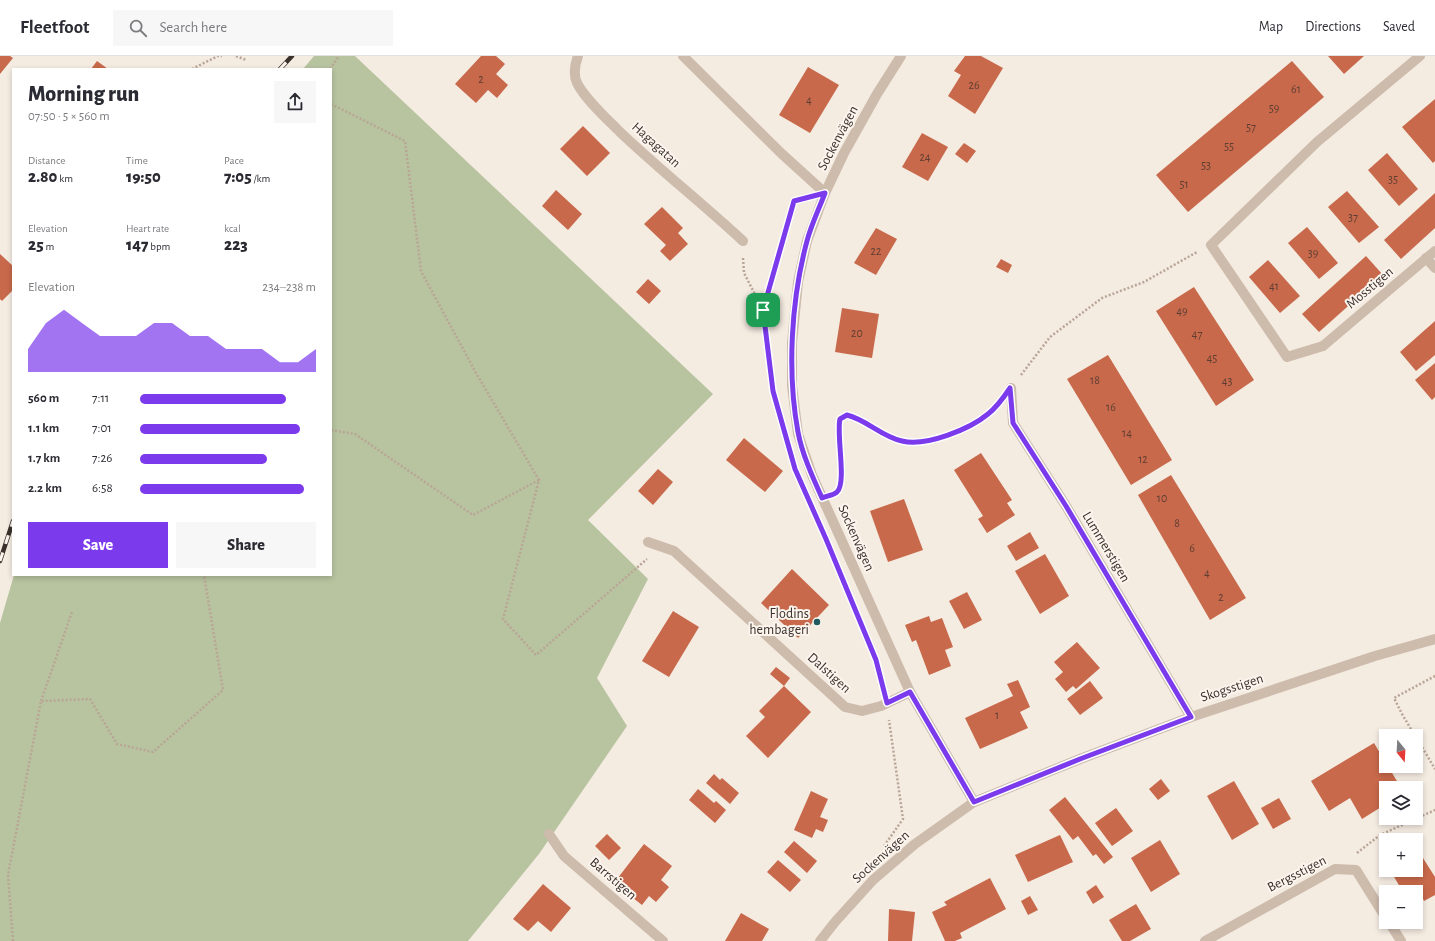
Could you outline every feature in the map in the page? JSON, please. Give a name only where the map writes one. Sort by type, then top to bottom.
[{"type":"street","name":"Hagagatan","points":[[578,56],[575,63],[576,81],[580,88],[604,116],[642,153],[743,241]]},
{"type":"street","points":[[684,56],[782,154],[825,193]]},
{"type":"street","name":"Sockenvägen","points":[[820,941],[873,880],[915,844],[974,802],[910,692],[822,498],[812,475],[798,434],[792,386],[792,343],[798,282],[807,241],[825,193],[844,153],[877,94],[902,56]]},
{"type":"street","points":[[1211,245],[1317,142],[1420,56]]},
{"type":"street","name":"Mosstigen","points":[[1211,245],[1287,357],[1323,346],[1435,251]]},
{"type":"street","points":[[1426,258],[1435,268]]},
{"type":"street","name":"Lummerstigen","points":[[1010,388],[1013,423],[1066,506],[1191,717]]},
{"type":"street","name":"Dalstigen","points":[[648,542],[674,551],[845,707],[862,711],[887,703],[910,692]]},
{"type":"street","name":"Skogsstigen","points":[[974,802],[1080,759],[1191,717],[1375,656],[1435,639]]},
{"type":"street","name":"Barrstigen","points":[[549,834],[564,856],[663,941]]},
{"type":"street","name":"Bergsstigen","points":[[1205,941],[1335,869],[1356,870],[1379,907]]},
{"type":"street","points":[[1393,929],[1401,941]]},
{"type":"path","points":[[194,68],[218,56],[222,56]]},
{"type":"path","points":[[236,56],[246,60]]},
{"type":"path","points":[[331,68],[339,56]]},
{"type":"path","points":[[332,104],[405,141],[422,271],[476,372],[539,480],[502,619],[536,655],[661,546]]},
{"type":"path","points":[[763,310],[794,201],[825,193]]},
{"type":"path","points":[[743,241],[744,273],[763,310],[773,391],[777,405]]},
{"type":"path","points":[[822,498],[837,492],[840,487],[841,461],[838,426],[840,419],[847,415],[856,417],[889,437],[915,443],[931,441],[977,422],[989,414],[1050,337],[1102,298],[1144,282],[1211,245]]},
{"type":"path","points":[[332,430],[355,434],[473,515],[539,480]]},
{"type":"path","points":[[41,701],[90,699],[117,744],[154,752],[223,690],[204,576]]},
{"type":"path","points":[[13,941],[8,875],[41,701],[72,612]]},
{"type":"path","points":[[876,660],[887,703],[903,819],[881,852]]},
{"type":"path","points":[[1411,729],[1394,698],[1435,676]]},
{"type":"path","points":[[1423,749],[1435,769]]},
{"type":"path","points":[[1335,869],[1380,835],[1435,810]]},
{"type":"green space","points":[[314,56],[355,56],[713,394],[588,520],[648,579],[597,678],[627,726],[539,854],[468,941],[0,941],[0,623],[14,576],[332,576],[332,68],[304,68]]},
{"type":"building","points":[[0,56],[10,56],[13,58],[0,74]]},
{"type":"building","points":[[481,56],[496,56],[505,64],[496,74],[508,85],[497,98],[488,90],[476,103],[455,84]]},
{"type":"building","points":[[965,56],[981,56],[1003,68],[975,114],[948,96],[961,75],[954,71]]},
{"type":"building","points":[[1328,56],[1364,56],[1344,74]]},
{"type":"building","points":[[97,61],[107,68],[92,68]]},
{"type":"building","points":[[1292,61],[1324,97],[1188,212],[1156,175]]},
{"type":"building","points":[[808,67],[839,85],[810,133],[779,115]]},
{"type":"building","points":[[1435,99],[1435,161],[1433,163],[1402,127]]},
{"type":"building","points":[[583,126],[610,153],[587,176],[560,149]]},
{"type":"building","points":[[922,133],[948,147],[928,181],[902,167]]},
{"type":"building","points":[[964,143],[976,151],[967,163],[955,154]]},
{"type":"building","points":[[1387,153],[1418,189],[1399,206],[1368,170]]},
{"type":"building","points":[[556,190],[582,214],[568,230],[542,206]]},
{"type":"building","points":[[1347,191],[1379,227],[1359,243],[1328,207]]},
{"type":"building","points":[[1435,193],[1435,228],[1401,259],[1384,240]]},
{"type":"building","points":[[662,207],[683,228],[678,233],[688,244],[670,261],[660,251],[666,245],[644,224]]},
{"type":"building","points":[[1307,227],[1338,263],[1319,279],[1288,243]]},
{"type":"building","points":[[876,228],[897,239],[876,275],[854,263]]},
{"type":"building","points":[[0,254],[12,265],[12,291],[2,301],[0,299]]},
{"type":"building","points":[[1366,256],[1383,275],[1319,332],[1302,314]]},
{"type":"building","points":[[1001,259],[1012,265],[1008,273],[996,267]]},
{"type":"building","points":[[1268,260],[1300,296],[1280,313],[1249,277]]},
{"type":"building","points":[[648,279],[661,291],[649,304],[636,292]]},
{"type":"building","points":[[1194,287],[1254,380],[1216,406],[1156,311]]},
{"type":"building","points":[[842,308],[879,314],[872,358],[835,352]]},
{"type":"building","points":[[1435,321],[1435,355],[1416,371],[1400,352]]},
{"type":"building","points":[[1108,355],[1172,460],[1131,485],[1067,379]]},
{"type":"building","points":[[1435,363],[1435,397],[1432,400],[1415,380]]},
{"type":"building","points":[[744,438],[783,471],[765,492],[726,460]]},
{"type":"building","points":[[981,453],[1012,500],[1007,503],[1015,515],[987,533],[978,519],[983,516],[954,470]]},
{"type":"building","points":[[658,469],[673,482],[653,505],[638,491]]},
{"type":"building","points":[[1171,475],[1246,598],[1210,620],[1138,495]]},
{"type":"building","points":[[904,499],[923,550],[888,562],[870,511]]},
{"type":"building","points":[[1030,532],[1039,548],[1016,561],[1007,546]]},
{"type":"building","points":[[1045,554],[1069,596],[1040,614],[1015,571]]},
{"type":"building","points":[[792,569],[829,605],[798,638],[761,603]]},
{"type":"building","points":[[967,592],[982,620],[964,629],[949,601]]},
{"type":"building","points":[[673,611],[699,627],[669,677],[642,661]]},
{"type":"building","points":[[929,616],[931,622],[942,618],[953,647],[945,650],[951,666],[929,675],[916,640],[912,642],[905,625]]},
{"type":"building","points":[[1077,642],[1100,668],[1076,689],[1073,686],[1066,692],[1055,679],[1063,672],[1054,662]]},
{"type":"building","points":[[776,667],[790,678],[784,686],[770,674]]},
{"type":"building","points":[[1018,680],[1030,707],[1020,712],[1028,728],[980,749],[965,718],[1013,696],[1007,684]]},
{"type":"building","points":[[1090,681],[1103,698],[1080,715],[1067,699]]},
{"type":"building","points":[[784,686],[811,712],[768,758],[746,736],[765,717],[759,711]]},
{"type":"building","points":[[1374,743],[1379,751],[1379,773],[1392,773],[1397,781],[1379,781],[1379,808],[1362,819],[1350,798],[1329,811],[1311,781]]},
{"type":"building","points":[[714,774],[720,780],[722,778],[739,793],[730,804],[706,783]]},
{"type":"building","points":[[1161,779],[1170,791],[1158,800],[1149,789]]},
{"type":"building","points":[[1234,781],[1259,824],[1232,840],[1207,796]]},
{"type":"building","points":[[698,789],[714,803],[716,801],[726,810],[715,823],[689,800]]},
{"type":"building","points":[[811,791],[828,799],[820,817],[828,820],[823,832],[816,829],[812,838],[794,830]]},
{"type":"building","points":[[1065,797],[1113,857],[1104,864],[1096,854],[1093,856],[1078,836],[1073,840],[1049,810]]},
{"type":"building","points":[[1279,798],[1291,819],[1273,829],[1261,808]]},
{"type":"building","points":[[1116,808],[1133,831],[1112,846],[1095,823]]},
{"type":"building","points":[[607,834],[621,848],[609,860],[595,846]]},
{"type":"building","points":[[1060,835],[1073,862],[1028,882],[1015,855]]},
{"type":"building","points":[[1160,840],[1180,874],[1151,892],[1131,858]]},
{"type":"building","points":[[794,841],[817,861],[807,873],[784,852]]},
{"type":"building","points":[[644,844],[672,866],[661,880],[669,887],[656,902],[649,896],[642,905],[614,883]]},
{"type":"building","points":[[1423,858],[1435,877],[1435,895],[1424,901],[1423,885],[1399,885],[1394,877],[1423,877]]},
{"type":"building","points":[[778,860],[801,880],[790,892],[767,872]]},
{"type":"building","points":[[990,878],[1006,909],[960,933],[962,938],[955,941],[945,941],[932,912],[947,905],[944,902]]},
{"type":"building","points":[[543,884],[571,908],[551,932],[538,921],[528,931],[513,919]]},
{"type":"building","points":[[1096,885],[1104,897],[1093,904],[1086,892]]},
{"type":"building","points":[[1030,896],[1038,910],[1028,915],[1021,901]]},
{"type":"building","points":[[1136,904],[1151,929],[1130,941],[1122,941],[1109,920]]},
{"type":"building","points":[[889,909],[915,912],[912,941],[888,941]]},
{"type":"building","points":[[741,913],[769,929],[762,941],[725,941]]},
{"type":"railway","points":[[281,68],[292,56]]},
{"type":"railway","points":[[0,561],[12,524]]},
{"type":"place","name":"Flodins hembageri","points":[[817,622]]},
{"type":"route","points":[[825,193],[807,241],[798,282],[792,343],[792,386],[798,434],[812,475],[822,498],[837,492],[840,487],[841,461],[838,426],[840,419],[847,415],[856,417],[889,437],[902,441],[915,443],[931,441],[977,422],[989,414],[1010,388],[1013,423],[1066,506],[1191,717],[1080,759],[974,802],[910,692],[887,703],[876,660],[826,539],[795,469],[773,391],[763,310],[794,201],[825,193]]}]
